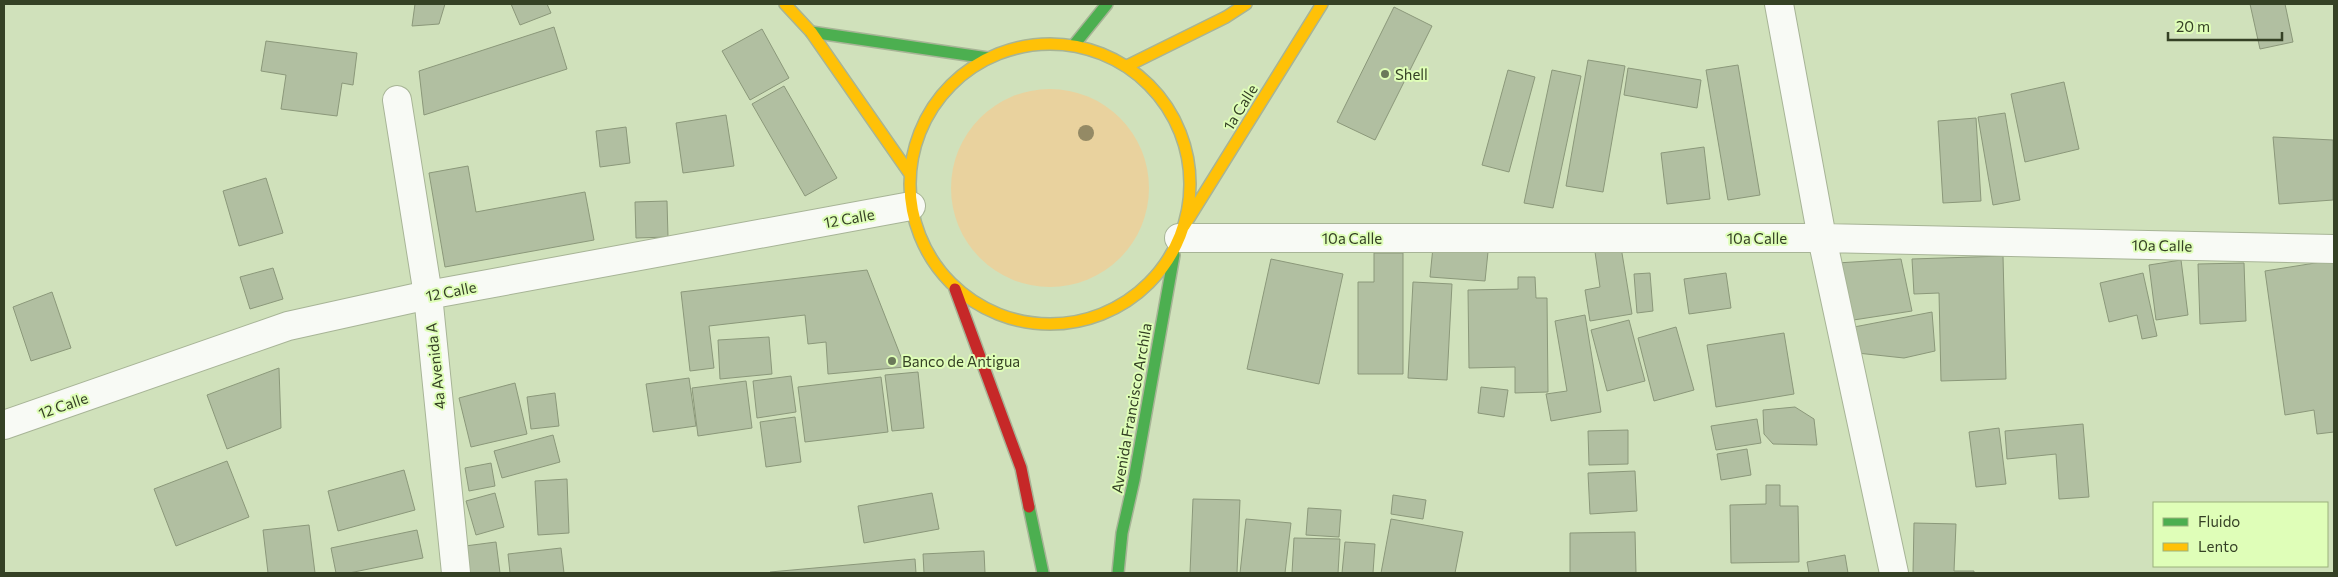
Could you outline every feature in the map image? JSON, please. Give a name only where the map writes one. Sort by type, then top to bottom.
[{"type":"main road","points":[[785,4],[810,32],[910,174]]},
{"type":"main road","points":[[1074,45],[1107,4]]},
{"type":"main road","points":[[1127,66],[1226,17],[1246,4]]},
{"type":"main road","name":"1a Calle","points":[[955,289],[1003,317],[1058,324],[1112,310],[1157,276],[1322,4]]},
{"type":"main road","points":[[810,32],[988,58]]},
{"type":"main road","name":"Avenida Francisco Archila","points":[[988,58],[1016,48],[1045,43],[1074,45],[1127,66],[1155,90],[1175,120],[1187,154],[1191,190],[1179,237],[1134,480],[1122,532],[1118,573]]},
{"type":"main road","points":[[988,58],[958,78],[934,106],[918,138],[910,174],[911,206],[920,237],[935,265],[955,289],[1021,468],[1036,532],[1043,573]]},
{"type":"street","points":[[1779,4],[1822,238],[1894,573]]},
{"type":"street","name":"4a Avenida A","points":[[397,100],[428,295],[456,573]]},
{"type":"street","name":"12 Calle","points":[[4,425],[288,326],[428,295],[911,206]]},
{"type":"street","name":"10a Calle","points":[[1179,237],[1822,238],[2334,249]]},
{"type":"shaded area","points":[[1050,89],[1079,93],[1097,101],[1120,118],[1137,141],[1145,159],[1149,188],[1145,217],[1137,235],[1120,258],[1097,275],[1079,283],[1050,287],[1021,283],[1003,275],[980,258],[963,235],[955,217],[951,188],[955,159],[963,141],[980,118],[1003,101],[1021,93]]},
{"type":"building","points":[[415,4],[445,4],[439,24],[412,26]]},
{"type":"building","points":[[511,4],[547,4],[551,13],[520,25]]},
{"type":"building","points":[[2250,4],[2285,4],[2293,42],[2260,49]]},
{"type":"building","name":"Shell","points":[[1394,7],[1432,26],[1375,140],[1337,122]]},
{"type":"building","points":[[554,27],[567,69],[424,115],[419,71]]},
{"type":"building","points":[[762,29],[789,78],[750,100],[722,51]]},
{"type":"building","points":[[266,41],[357,53],[353,85],[342,83],[337,116],[281,109],[286,75],[261,71]]},
{"type":"building","points":[[1588,60],[1625,66],[1603,192],[1566,186]]},
{"type":"building","points":[[1738,65],[1760,195],[1728,200],[1706,70]]},
{"type":"building","points":[[1628,68],[1701,80],[1697,108],[1624,95]]},
{"type":"building","points":[[1508,70],[1535,77],[1509,172],[1482,165]]},
{"type":"building","points":[[1552,70],[1581,76],[1553,208],[1524,203]]},
{"type":"building","points":[[2064,82],[2079,149],[2025,162],[2011,94]]},
{"type":"building","points":[[784,86],[837,178],[805,196],[752,104]]},
{"type":"building","points":[[2005,113],[2020,200],[1993,205],[1978,117]]},
{"type":"building","points":[[726,115],[734,166],[683,173],[676,123]]},
{"type":"building","points":[[1976,118],[1981,201],[1943,203],[1938,121]]},
{"type":"building","points":[[626,127],[630,163],[600,167],[596,131]]},
{"type":"building","points":[[2273,137],[2333,140],[2333,200],[2279,204]]},
{"type":"building","points":[[1704,147],[1710,199],[1667,204],[1661,153]]},
{"type":"building","points":[[468,166],[476,212],[585,192],[594,240],[445,267],[429,173]]},
{"type":"building","points":[[266,178],[283,233],[239,246],[223,191]]},
{"type":"building","points":[[667,201],[668,237],[636,238],[635,202]]},
{"type":"building","points":[[1620,241],[1632,314],[1590,321],[1585,290],[1600,287],[1594,245]]},
{"type":"building","points":[[1433,247],[1488,252],[1485,281],[1430,277]]},
{"type":"building","points":[[1374,253],[1403,253],[1403,374],[1358,374],[1358,282],[1374,282]]},
{"type":"building","points":[[2003,256],[2006,379],[1941,381],[1939,293],[1914,294],[1912,259]]},
{"type":"building","points":[[1271,259],[1343,274],[1319,384],[1247,369]]},
{"type":"building","points":[[1901,259],[1912,311],[1847,321],[1837,263]]},
{"type":"building","points":[[2181,260],[2188,315],[2156,320],[2149,265]]},
{"type":"building","points":[[2334,260],[2334,432],[2317,434],[2314,410],[2285,415],[2265,271]]},
{"type":"building","points":[[2244,263],[2246,321],[2200,324],[2198,264]]},
{"type":"building","points":[[273,268],[283,299],[250,309],[240,277]]},
{"type":"building","points":[[867,270],[905,367],[828,374],[826,342],[808,344],[805,315],[709,326],[714,368],[690,371],[681,292]]},
{"type":"building","points":[[1650,273],[1653,311],[1637,313],[1634,274]]},
{"type":"building","points":[[1726,273],[1731,308],[1689,314],[1684,279]]},
{"type":"building","points":[[2143,273],[2157,336],[2142,339],[2137,315],[2109,322],[2100,283]]},
{"type":"building","points":[[1518,277],[1535,277],[1536,298],[1547,298],[1548,392],[1515,393],[1515,367],[1469,368],[1468,290],[1518,289]]},
{"type":"building","points":[[1413,282],[1452,284],[1447,380],[1408,378]]},
{"type":"building","points":[[52,292],[71,348],[31,361],[13,307]]},
{"type":"building","points":[[1932,312],[1935,351],[1904,358],[1857,353],[1854,327]]},
{"type":"building","points":[[1585,315],[1601,412],[1551,421],[1546,394],[1567,391],[1555,321]]},
{"type":"building","points":[[1629,320],[1645,381],[1607,391],[1591,330]]},
{"type":"building","points":[[1676,327],[1694,390],[1654,401],[1638,338]]},
{"type":"building","points":[[1784,333],[1794,394],[1716,407],[1707,345]]},
{"type":"building","points":[[769,337],[772,374],[720,379],[718,340]]},
{"type":"building","points":[[279,368],[281,428],[227,449],[207,395]]},
{"type":"building","points":[[918,372],[924,428],[892,431],[885,375]]},
{"type":"building","points":[[791,376],[796,412],[757,418],[753,381]]},
{"type":"building","points":[[881,377],[888,432],[805,442],[798,387]]},
{"type":"building","points":[[689,378],[696,426],[653,432],[646,384]]},
{"type":"building","points":[[746,381],[752,428],[698,436],[692,388]]},
{"type":"building","points":[[515,383],[527,434],[471,447],[459,398]]},
{"type":"building","points":[[1481,387],[1508,390],[1504,417],[1478,413]]},
{"type":"building","points":[[555,393],[559,426],[531,429],[527,397]]},
{"type":"building","points":[[1795,407],[1814,419],[1817,445],[1773,444],[1764,434],[1763,410]]},
{"type":"building","points":[[795,417],[801,462],[766,467],[760,422]]},
{"type":"building","points":[[1757,419],[1761,443],[1716,450],[1711,426]]},
{"type":"building","points":[[2083,424],[2089,497],[2059,499],[2056,454],[2007,459],[2005,431]]},
{"type":"building","points":[[1999,428],[2006,484],[1976,487],[1969,432]]},
{"type":"building","points":[[1628,430],[1628,464],[1589,465],[1588,431]]},
{"type":"building","points":[[553,435],[560,462],[502,478],[494,451]]},
{"type":"building","points":[[1747,449],[1751,475],[1721,480],[1717,454]]},
{"type":"building","points":[[227,461],[249,517],[176,546],[154,489]]},
{"type":"building","points":[[491,463],[495,486],[469,491],[465,468]]},
{"type":"building","points":[[404,470],[415,510],[338,531],[328,491]]},
{"type":"building","points":[[1635,471],[1637,511],[1590,514],[1588,473]]},
{"type":"building","points":[[567,479],[569,533],[538,535],[535,481]]},
{"type":"building","points":[[1766,485],[1780,485],[1780,506],[1798,506],[1799,562],[1731,563],[1730,505],[1766,504]]},
{"type":"building","points":[[495,493],[504,527],[476,535],[466,501]]},
{"type":"building","points":[[932,493],[939,529],[864,543],[858,506]]},
{"type":"building","points":[[1393,495],[1426,500],[1423,519],[1391,514]]},
{"type":"building","points":[[1193,499],[1240,500],[1237,573],[1190,573]]},
{"type":"building","points":[[1308,508],[1341,510],[1339,537],[1306,535]]},
{"type":"building","points":[[1246,519],[1291,523],[1285,573],[1240,573]]},
{"type":"building","points":[[1391,519],[1463,532],[1455,573],[1381,573]]},
{"type":"building","points":[[1914,523],[1956,524],[1954,571],[1974,571],[1974,573],[1913,573]]},
{"type":"building","points":[[309,525],[315,573],[268,573],[263,530]]},
{"type":"building","points":[[417,530],[423,558],[349,573],[336,573],[331,548]]},
{"type":"building","points":[[1635,532],[1636,573],[1570,573],[1570,533]]},
{"type":"building","points":[[1294,538],[1340,539],[1338,573],[1292,573]]},
{"type":"building","points":[[496,542],[500,573],[469,573],[465,546]]},
{"type":"building","points":[[1345,542],[1375,544],[1373,573],[1342,573]]},
{"type":"building","points":[[561,548],[564,573],[510,573],[508,554]]},
{"type":"building","points":[[984,551],[985,573],[924,573],[923,554]]},
{"type":"building","points":[[1845,555],[1848,573],[1809,573],[1807,562]]},
{"type":"building","points":[[915,559],[916,573],[770,572]]},
{"type":"traffic: fast","points":[[1074,45],[1107,4]]},
{"type":"traffic: fast","points":[[811,32],[988,58]]},
{"type":"traffic: fast","points":[[1118,573],[1122,533],[1134,480],[1174,255]]},
{"type":"traffic: fast","points":[[1029,507],[1043,573]]},
{"type":"traffic: slow","points":[[785,4],[811,32],[910,174]]},
{"type":"traffic: slow","points":[[1127,66],[1226,17],[1246,4]]},
{"type":"traffic: slow","points":[[1184,226],[1322,4]]},
{"type":"traffic: slow","points":[[1050,44],[1091,50],[1128,68],[1149,85],[1166,106],[1184,143],[1190,184],[1184,225],[1166,262],[1149,283],[1128,300],[1091,318],[1050,324],[1009,318],[972,300],[951,283],[934,262],[916,225],[910,184],[916,143],[934,106],[951,85],[972,68],[1009,50],[1050,44]]},
{"type":"traffic: jam","points":[[955,289],[1021,468],[1029,507]]},
{"type":"place","name":"Shell","points":[[1385,74]]},
{"type":"place","name":"Banco de Antigua","points":[[892,361]]}]
